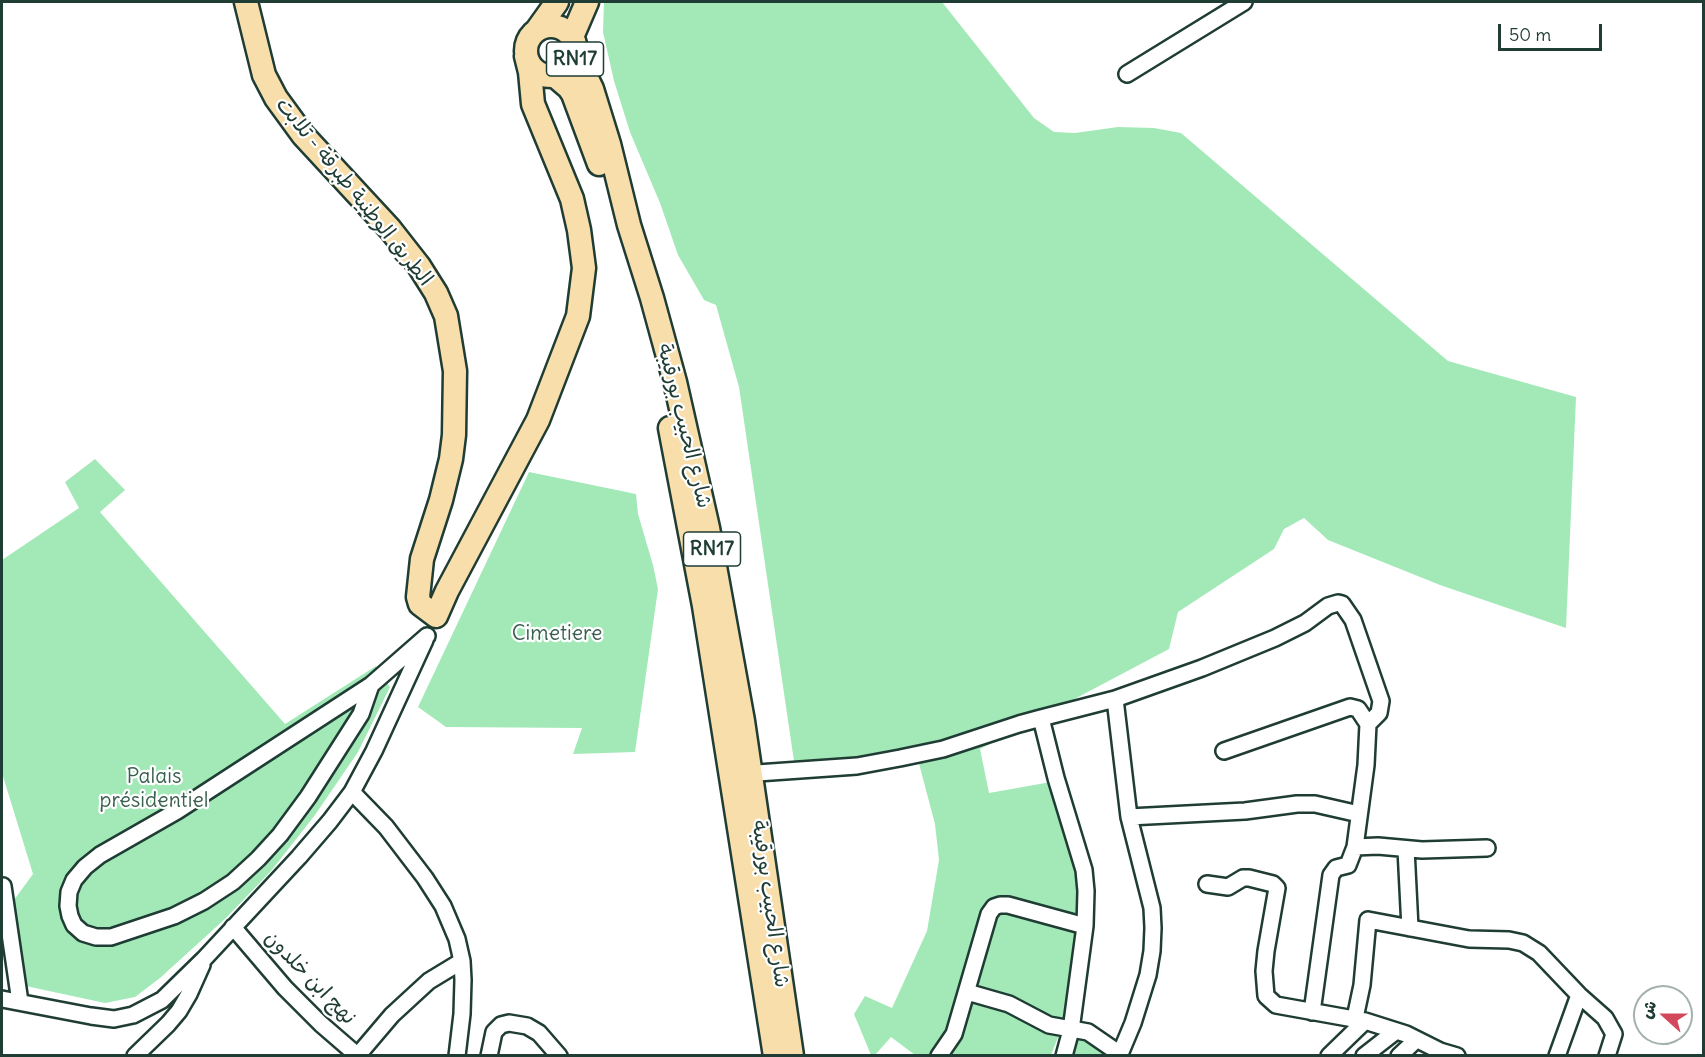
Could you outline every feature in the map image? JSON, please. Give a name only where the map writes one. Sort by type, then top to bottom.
[{"type":"main road","name":"الطريق الوطنية طبرقة - تلابت","points":[[246,2],[264,75],[276,98],[303,135],[390,229],[419,266],[436,293],[446,316],[455,371],[454,435],[441,500],[422,559],[418,597],[432,626]]},
{"type":"main road","points":[[531,41],[557,2]]},
{"type":"main road","points":[[574,47],[587,2]]},
{"type":"main road","name":"RN17","points":[[432,626],[447,591],[538,420],[578,316],[584,268],[579,230],[572,199],[533,104],[530,72],[531,41],[544,27],[560,27],[574,47],[568,70],[552,76],[542,75],[534,71],[531,41]]},
{"type":"main road","name":"شارع الحبيب بورقيبة","points":[[574,47],[592,88],[609,144],[629,225],[652,298],[675,382],[708,528],[775,1056]]},
{"type":"main road","name":"RN17","points":[[543,124],[552,76]]},
{"type":"main road","name":"شارع الحبيب بورقيبة","points":[[552,76],[569,88],[573,94],[597,156],[639,300],[663,393],[741,774],[792,1056]]},
{"type":"main road","points":[[422,559],[432,578],[447,591]]},
{"type":"street","points":[[531,41],[544,2]]},
{"type":"street","points":[[1126,74],[1244,2]]},
{"type":"street","points":[[741,774],[813,770],[900,758],[943,749],[1019,723],[1115,699],[1202,668],[1289,632],[1328,606],[1338,603],[1342,604],[1353,620],[1381,701],[1379,713],[1368,724]]},
{"type":"street","points":[[370,685],[362,714],[308,796],[279,835],[233,882],[204,902],[174,916],[111,937],[96,938],[83,933],[74,925],[68,906],[69,892],[74,880],[85,867],[100,855],[177,811],[370,685],[432,626]]},
{"type":"street","points":[[3,886],[8,1002],[114,1018],[133,1015],[162,1000],[204,959],[299,857],[352,792],[374,751],[432,626]]},
{"type":"street","points":[[967,992],[1009,1004],[1049,1025],[1088,1032],[1121,1055],[1141,1000],[1152,951],[1152,908],[1129,817],[1115,699]]},
{"type":"street","points":[[1224,751],[1350,707],[1358,709],[1368,724],[1366,765],[1355,847],[1348,865],[1336,868],[1330,875],[1312,1012]]},
{"type":"street","points":[[1041,718],[1056,778],[1084,870],[1086,891],[1071,1030],[1064,1056]]},
{"type":"street","points":[[352,792],[386,827],[425,878],[443,906],[458,939],[462,961],[462,1014],[457,1056]]},
{"type":"street","points":[[1129,817],[1245,811],[1297,804],[1315,804],[1359,814]]},
{"type":"street","points":[[1355,847],[1487,848]]},
{"type":"street","points":[[1406,849],[1410,928]]},
{"type":"street","points":[[1207,884],[1228,887],[1243,878],[1249,878],[1277,886],[1266,951],[1266,996],[1276,1005],[1360,1020],[1396,1031],[1438,1053],[1457,1056]]},
{"type":"street","points":[[939,1056],[954,1034],[988,915],[994,907],[1000,904],[1008,905],[1084,926]]},
{"type":"street","points":[[1329,1056],[1360,1020],[1368,920],[1469,939],[1509,940],[1523,943],[1539,953],[1579,995],[1605,1018],[1614,1034],[1607,1056]]},
{"type":"street","name":"نهج ابن خلدون","points":[[233,927],[285,988],[321,1024],[358,1055]]},
{"type":"street","points":[[135,1056],[179,1011],[204,959]]},
{"type":"street","points":[[358,1055],[392,1015],[429,981],[462,961]]},
{"type":"street","points":[[1557,1056],[1579,995]]},
{"type":"street","points":[[489,1056],[494,1032],[501,1025],[509,1023],[527,1026],[539,1033],[559,1056]]},
{"type":"street","points":[[1365,1056],[1396,1031]]},
{"type":"street","points":[[1400,1056],[1416,1040]]},
{"type":"green space","points":[[604,2],[942,2],[1034,118],[1054,132],[1075,133],[1118,127],[1154,128],[1181,133],[1448,361],[1576,397],[1566,628],[1440,585],[1328,540],[1304,518],[1284,529],[1274,549],[1178,612],[1169,649],[980,749],[989,793],[1051,782],[1080,871],[1081,922],[1089,959],[1051,1055],[915,1055],[891,1037],[875,1055],[871,1055],[854,1014],[865,996],[892,1008],[927,931],[939,860],[935,824],[917,756],[795,768],[739,387],[716,305],[704,300],[678,255],[660,203],[630,132],[614,81],[603,32]]},
{"type":"green space","name":"Palais présidentiel","points":[[95,459],[125,490],[100,512],[285,724],[376,666],[390,687],[358,752],[315,815],[271,871],[226,918],[160,978],[135,997],[105,1003],[21,985],[14,900],[33,874],[2,773],[2,560],[79,508],[65,482]]},
{"type":"green space","name":"Cimetiere","points":[[529,472],[636,494],[638,514],[658,589],[635,752],[573,754],[582,728],[446,727],[418,707]]},
{"type":"green space","points":[[1079,1031],[1111,1056],[1069,1056]]}]
